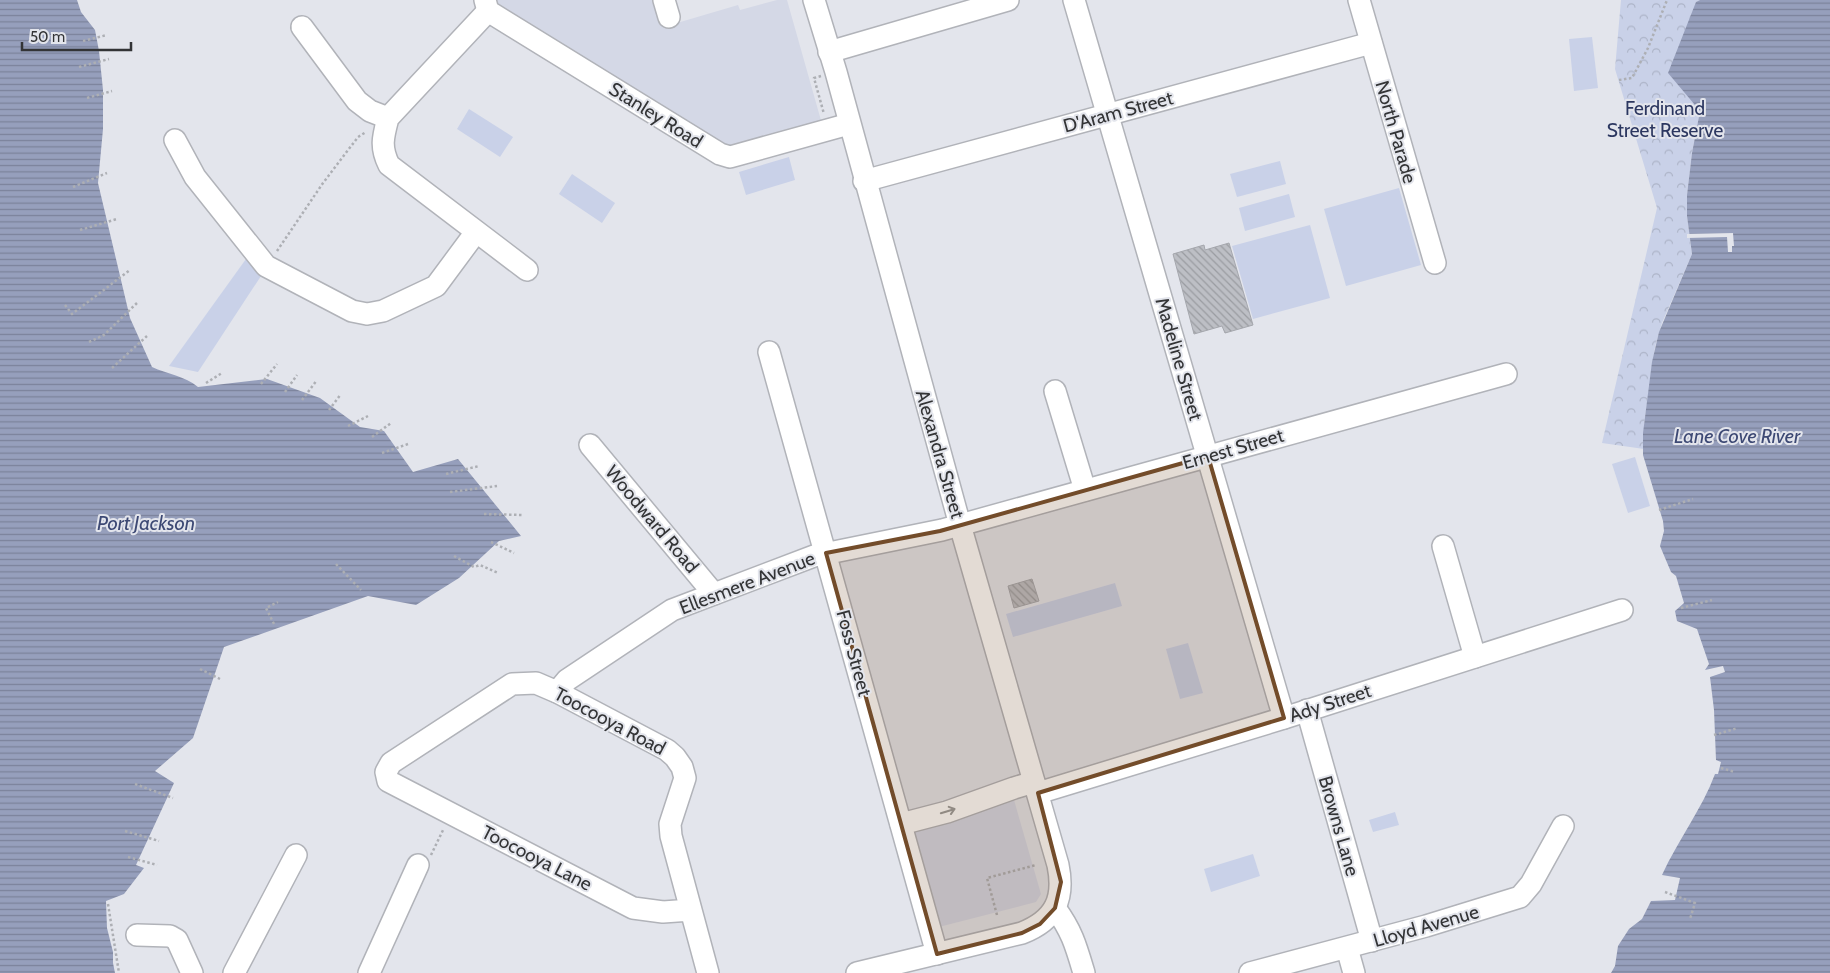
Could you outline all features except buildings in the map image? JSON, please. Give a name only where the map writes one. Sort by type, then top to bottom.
[{"type":"street","name":"Alexandra Street","points":[[814,0],[960,525],[1060,873],[1061,891],[1055,908]]},
{"type":"street","points":[[829,52],[948,8],[1008,0]]},
{"type":"street","name":"Madeline Street","points":[[1074,0],[1284,718]]},
{"type":"street","name":"North Parade","points":[[1359,0],[1435,263]]},
{"type":"street","points":[[486,6],[388,118],[383,140],[383,154],[389,165],[526,270]]},
{"type":"street","name":"Stanley Road","points":[[486,6],[720,154],[730,157],[849,124]]},
{"type":"street","points":[[302,27],[357,101],[370,111],[388,118]]},
{"type":"street","name":"D'Aram Street","points":[[864,181],[1371,43]]},
{"type":"street","points":[[176,140],[195,177],[266,266],[352,311],[367,314],[383,311],[436,286],[476,232]]},
{"type":"street","name":"Foss Street","points":[[769,352],[936,954]]},
{"type":"street","name":"Ernest Street","points":[[960,525],[1506,374]]},
{"type":"street","points":[[1055,391],[1085,490]]},
{"type":"street","name":"Woodward Road","points":[[590,445],[714,594]]},
{"type":"street","name":"Ellesmere Avenue","points":[[557,692],[567,680],[672,610],[814,556],[940,531],[960,525]]},
{"type":"street","points":[[1443,546],[1475,657]]},
{"type":"street","name":"Ady Street","points":[[901,824],[947,812],[1014,788],[1036,788],[1284,718],[1622,610]]},
{"type":"street","name":"Toocooya Road","points":[[388,781],[386,772],[391,763],[512,684],[536,683],[557,692],[667,750],[682,766],[685,778],[670,824],[671,836],[708,973]]},
{"type":"street","name":"Browns Lane","points":[[1307,710],[1372,941]]},
{"type":"street","name":"Toocooya Lane","points":[[388,781],[634,908],[662,912],[691,910]]},
{"type":"street","name":"Lloyd Avenue","points":[[1250,973],[1372,941],[1520,897],[1531,884],[1563,826]]},
{"type":"street","points":[[234,973],[296,855]]},
{"type":"street","points":[[369,973],[418,865]]},
{"type":"street","points":[[857,973],[893,969],[936,954],[1022,933],[1040,924],[1055,908],[1066,922],[1074,937],[1084,973]]},
{"type":"street","points":[[137,934],[170,936],[177,940],[192,973]]},
{"type":"street","points":[[1347,948],[1354,973]]},
{"type":"path","points":[[1619,80],[1632,78],[1648,48],[1667,0]]},
{"type":"path","points":[[83,41],[107,35]]},
{"type":"path","points":[[79,67],[109,59]]},
{"type":"path","points":[[824,75],[814,78],[826,121]]},
{"type":"path","points":[[87,98],[112,91]]},
{"type":"path","points":[[266,266],[323,183],[358,137],[388,118]]},
{"type":"path","points":[[73,187],[107,173]]},
{"type":"path","points":[[80,230],[117,219]]},
{"type":"path","points":[[64,305],[72,314],[130,270]]},
{"type":"path","points":[[88,342],[104,335],[138,302]]},
{"type":"path","points":[[112,368],[147,336]]},
{"type":"path","points":[[261,384],[276,364]]},
{"type":"path","points":[[206,384],[222,373]]},
{"type":"path","points":[[284,392],[297,374]]},
{"type":"path","points":[[302,400],[318,380]]},
{"type":"path","points":[[330,410],[341,394]]},
{"type":"path","points":[[348,426],[368,416]]},
{"type":"path","points":[[372,437],[391,423]]},
{"type":"path","points":[[382,453],[408,444]]},
{"type":"path","points":[[446,474],[479,466]]},
{"type":"path","points":[[450,492],[497,486]]},
{"type":"path","points":[[1659,510],[1693,499]]},
{"type":"path","points":[[484,514],[523,515]]},
{"type":"path","points":[[491,542],[514,553]]},
{"type":"path","points":[[454,556],[474,567],[480,565],[498,573]]},
{"type":"path","points":[[336,564],[361,590]]},
{"type":"path","points":[[1681,608],[1712,600]]},
{"type":"path","points":[[274,624],[266,608],[278,602]]},
{"type":"path","points":[[200,669],[220,678]]},
{"type":"path","points":[[1714,735],[1738,728]]},
{"type":"path","points":[[1721,768],[1735,772]]},
{"type":"path","points":[[135,784],[173,798]]},
{"type":"path","points":[[418,865],[424,868],[452,814]]},
{"type":"path","points":[[125,831],[158,841]]},
{"type":"path","points":[[128,857],[157,865]]},
{"type":"path","points":[[997,916],[987,878],[1036,865]]},
{"type":"path","points":[[1665,892],[1695,903],[1690,919]]},
{"type":"path","points":[[108,904],[119,973]]},
{"type":"highlighted area","points":[[1208,456],[1284,718],[1038,793],[1061,882],[1055,908],[1040,924],[1022,933],[937,954],[826,553],[940,531]]},
{"type":"shaded area","points":[[490,0],[657,0],[677,23],[738,5],[740,10],[777,0],[787,0],[822,124],[724,154]]},
{"type":"shaded area","points":[[1010,786],[1041,894],[1036,902],[935,928],[904,814]]},
{"type":"green space","name":"Ferdinand Street Reserve","points":[[1621,0],[1700,0],[1696,2],[1689,96],[1700,111],[1687,195],[1687,216],[1692,254],[1662,323],[1655,347],[1644,425],[1644,449],[1602,443],[1657,208],[1615,69]]},
{"type":"green space","points":[[1592,37],[1598,88],[1574,91],[1569,39]]},
{"type":"green space","points":[[469,109],[513,137],[500,157],[457,129]]},
{"type":"green space","points":[[789,157],[795,180],[746,195],[739,172]]},
{"type":"green space","points":[[1280,161],[1286,184],[1237,197],[1230,174]]},
{"type":"green space","points":[[572,174],[615,203],[602,223],[559,194]]},
{"type":"green space","points":[[1399,188],[1421,265],[1346,286],[1324,209]]},
{"type":"green space","points":[[1289,194],[1295,217],[1245,231],[1239,208]]},
{"type":"green space","points":[[1310,225],[1330,298],[1253,319],[1232,246]]},
{"type":"green space","points":[[246,259],[261,276],[198,372],[169,366]]},
{"type":"green space","points":[[1635,457],[1650,506],[1628,513],[1612,464]]},
{"type":"green space","points":[[1115,583],[1122,606],[1013,637],[1006,614]]},
{"type":"green space","points":[[1188,643],[1203,693],[1180,699],[1166,649]]},
{"type":"green space","points":[[1395,812],[1399,825],[1373,832],[1369,820]]},
{"type":"green space","points":[[1253,854],[1260,876],[1211,892],[1204,869]]},
{"type":"water","name":"Port Jackson","points":[[0,0],[77,0],[81,12],[95,30],[103,90],[103,129],[98,183],[130,318],[152,367],[182,378],[198,387],[267,379],[320,398],[360,427],[384,431],[413,472],[458,459],[521,536],[499,541],[459,578],[416,605],[368,596],[224,647],[193,738],[155,771],[174,783],[136,865],[144,868],[124,894],[106,901],[107,928],[113,952],[115,973],[0,973]]},
{"type":"water","name":"Lane Cove River","points":[[1700,0],[1830,0],[1830,973],[1611,973],[1615,966],[1618,946],[1629,929],[1642,919],[1651,901],[1675,900],[1680,878],[1662,875],[1710,787],[1715,774],[1718,774],[1721,762],[1716,760],[1714,710],[1710,677],[1725,672],[1723,666],[1705,670],[1709,664],[1697,629],[1677,621],[1675,611],[1684,603],[1676,576],[1671,572],[1660,546],[1664,531],[1663,521],[1643,455],[1643,433],[1652,362],[1659,332],[1692,254],[1687,216],[1687,195],[1700,111],[1668,73],[1696,2]]},
{"type":"pier","points":[[1733,233],[1734,246],[1732,246],[1732,252],[1728,252],[1727,237],[1687,238],[1687,234]]}]
